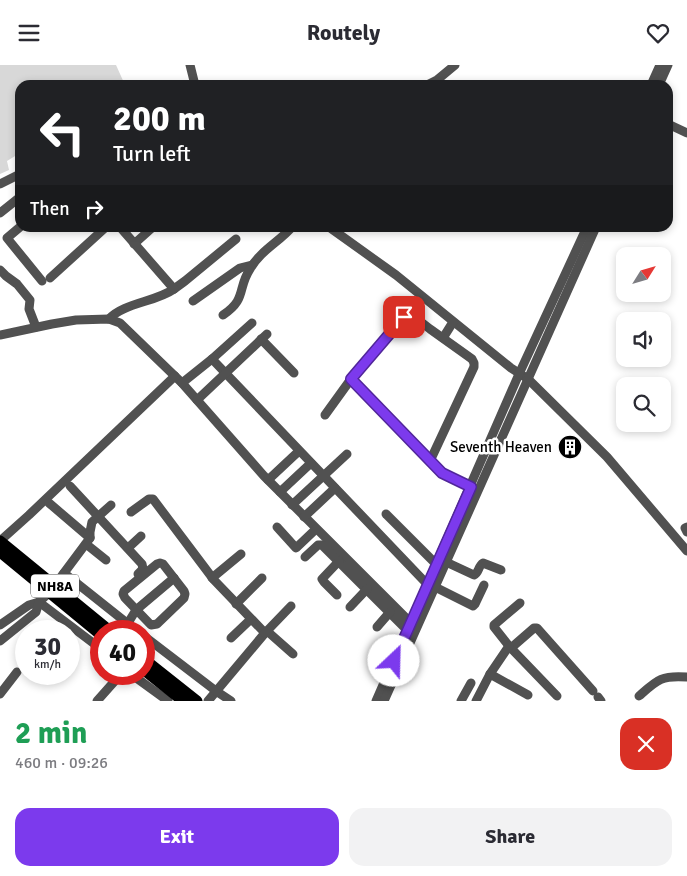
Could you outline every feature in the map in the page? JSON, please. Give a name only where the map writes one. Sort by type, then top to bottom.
[{"type":"main road","name":"NH8A","points":[[0,541],[90,625]]},
{"type":"main road","name":"NH8A","points":[[0,552],[95,620]]},
{"type":"main road","points":[[155,668],[197,701]]},
{"type":"main road","points":[[155,679],[183,701]]},
{"type":"street","points":[[190,65],[193,80]]},
{"type":"street","points":[[437,80],[455,65]]},
{"type":"street","points":[[653,80],[660,65]]},
{"type":"street","points":[[661,80],[668,65]]},
{"type":"street","points":[[673,126],[687,133]]},
{"type":"street","points":[[0,184],[15,176]]},
{"type":"street","points":[[0,213],[15,201]]},
{"type":"street","points":[[15,231],[7,238],[46,280],[100,232]]},
{"type":"street","points":[[124,232],[174,289]]},
{"type":"street","points":[[134,244],[147,232]]},
{"type":"street","points":[[223,315],[237,303],[252,265],[287,232]]},
{"type":"street","points":[[336,232],[396,275],[519,374],[528,379],[606,457],[687,551]]},
{"type":"street","points":[[384,701],[431,586],[436,564],[519,374],[585,232]]},
{"type":"street","points":[[376,701],[409,626],[446,562],[594,232]]},
{"type":"street","points":[[109,319],[118,311],[155,299],[174,289],[236,239]]},
{"type":"street","points":[[193,301],[240,268],[252,265]]},
{"type":"street","points":[[0,270],[17,284],[30,300],[29,309],[36,327]]},
{"type":"street","points":[[325,415],[351,379],[407,314],[412,315],[472,359],[474,363],[474,367],[430,461]]},
{"type":"street","points":[[0,335],[76,320],[109,319],[120,323],[182,383],[268,481],[409,626]]},
{"type":"street","points":[[443,338],[453,321]]},
{"type":"street","points":[[182,383],[252,323]]},
{"type":"street","points":[[197,400],[264,336],[294,373]]},
{"type":"street","points":[[212,359],[431,586],[473,606],[484,585]]},
{"type":"street","points":[[0,541],[175,376]]},
{"type":"street","points":[[351,379],[442,473],[471,487]]},
{"type":"street","points":[[268,481],[299,451]]},
{"type":"street","points":[[292,505],[347,454]]},
{"type":"street","points":[[280,492],[311,463]]},
{"type":"street","points":[[70,486],[128,548],[143,567],[130,581]]},
{"type":"street","points":[[304,517],[335,488]]},
{"type":"street","points":[[131,512],[149,499],[153,499],[212,578],[251,619],[293,653]]},
{"type":"street","points":[[49,503],[106,560]]},
{"type":"street","points":[[0,641],[36,612],[39,602],[52,589],[88,541],[92,522],[111,505]]},
{"type":"street","points":[[386,514],[436,564]]},
{"type":"street","points":[[277,527],[296,548],[316,529]]},
{"type":"street","points":[[687,527],[685,529],[687,531]]},
{"type":"street","points":[[128,548],[141,536]]},
{"type":"street","points":[[305,557],[320,544],[390,612],[409,626]]},
{"type":"street","points":[[212,578],[241,554]]},
{"type":"street","points":[[320,573],[338,561]]},
{"type":"street","points":[[328,579],[338,561]]},
{"type":"street","points":[[337,595],[322,579],[338,561]]},
{"type":"street","points":[[446,562],[474,575],[483,563],[501,570]]},
{"type":"street","points":[[159,563],[163,564],[184,591],[184,598],[156,625],[152,625],[136,610],[124,596],[124,591],[159,563]]},
{"type":"street","points":[[64,573],[124,620]]},
{"type":"street","points":[[130,620],[136,610],[174,578]]},
{"type":"street","points":[[236,604],[262,578]]},
{"type":"street","points":[[350,607],[367,589]]},
{"type":"street","points":[[0,625],[29,605],[39,602]]},
{"type":"street","points":[[39,602],[90,641]]},
{"type":"street","points":[[520,603],[494,626],[510,647],[556,697]]},
{"type":"street","points":[[208,701],[290,606]]},
{"type":"street","points":[[377,627],[390,612]]},
{"type":"street","points":[[231,638],[251,619]]},
{"type":"street","points":[[479,700],[490,674],[510,647],[534,628],[537,628],[597,696]]},
{"type":"street","points":[[155,644],[231,701]]},
{"type":"street","points":[[0,694],[4,682],[15,674]]},
{"type":"street","points":[[490,674],[528,695]]},
{"type":"street","points":[[639,696],[662,678],[671,676],[687,677]]},
{"type":"street","points":[[461,701],[471,683]]},
{"type":"street","points":[[97,701],[111,685]]},
{"type":"street","points":[[146,685],[168,701]]},
{"type":"shaded area","points":[[0,65],[116,65],[123,80],[15,80],[15,156],[7,161],[9,170],[0,174]]},
{"type":"place","name":"Seventh Heaven","points":[[570,447]]},
{"type":"route","points":[[394,661],[471,487],[442,473],[351,379],[404,317]]}]
